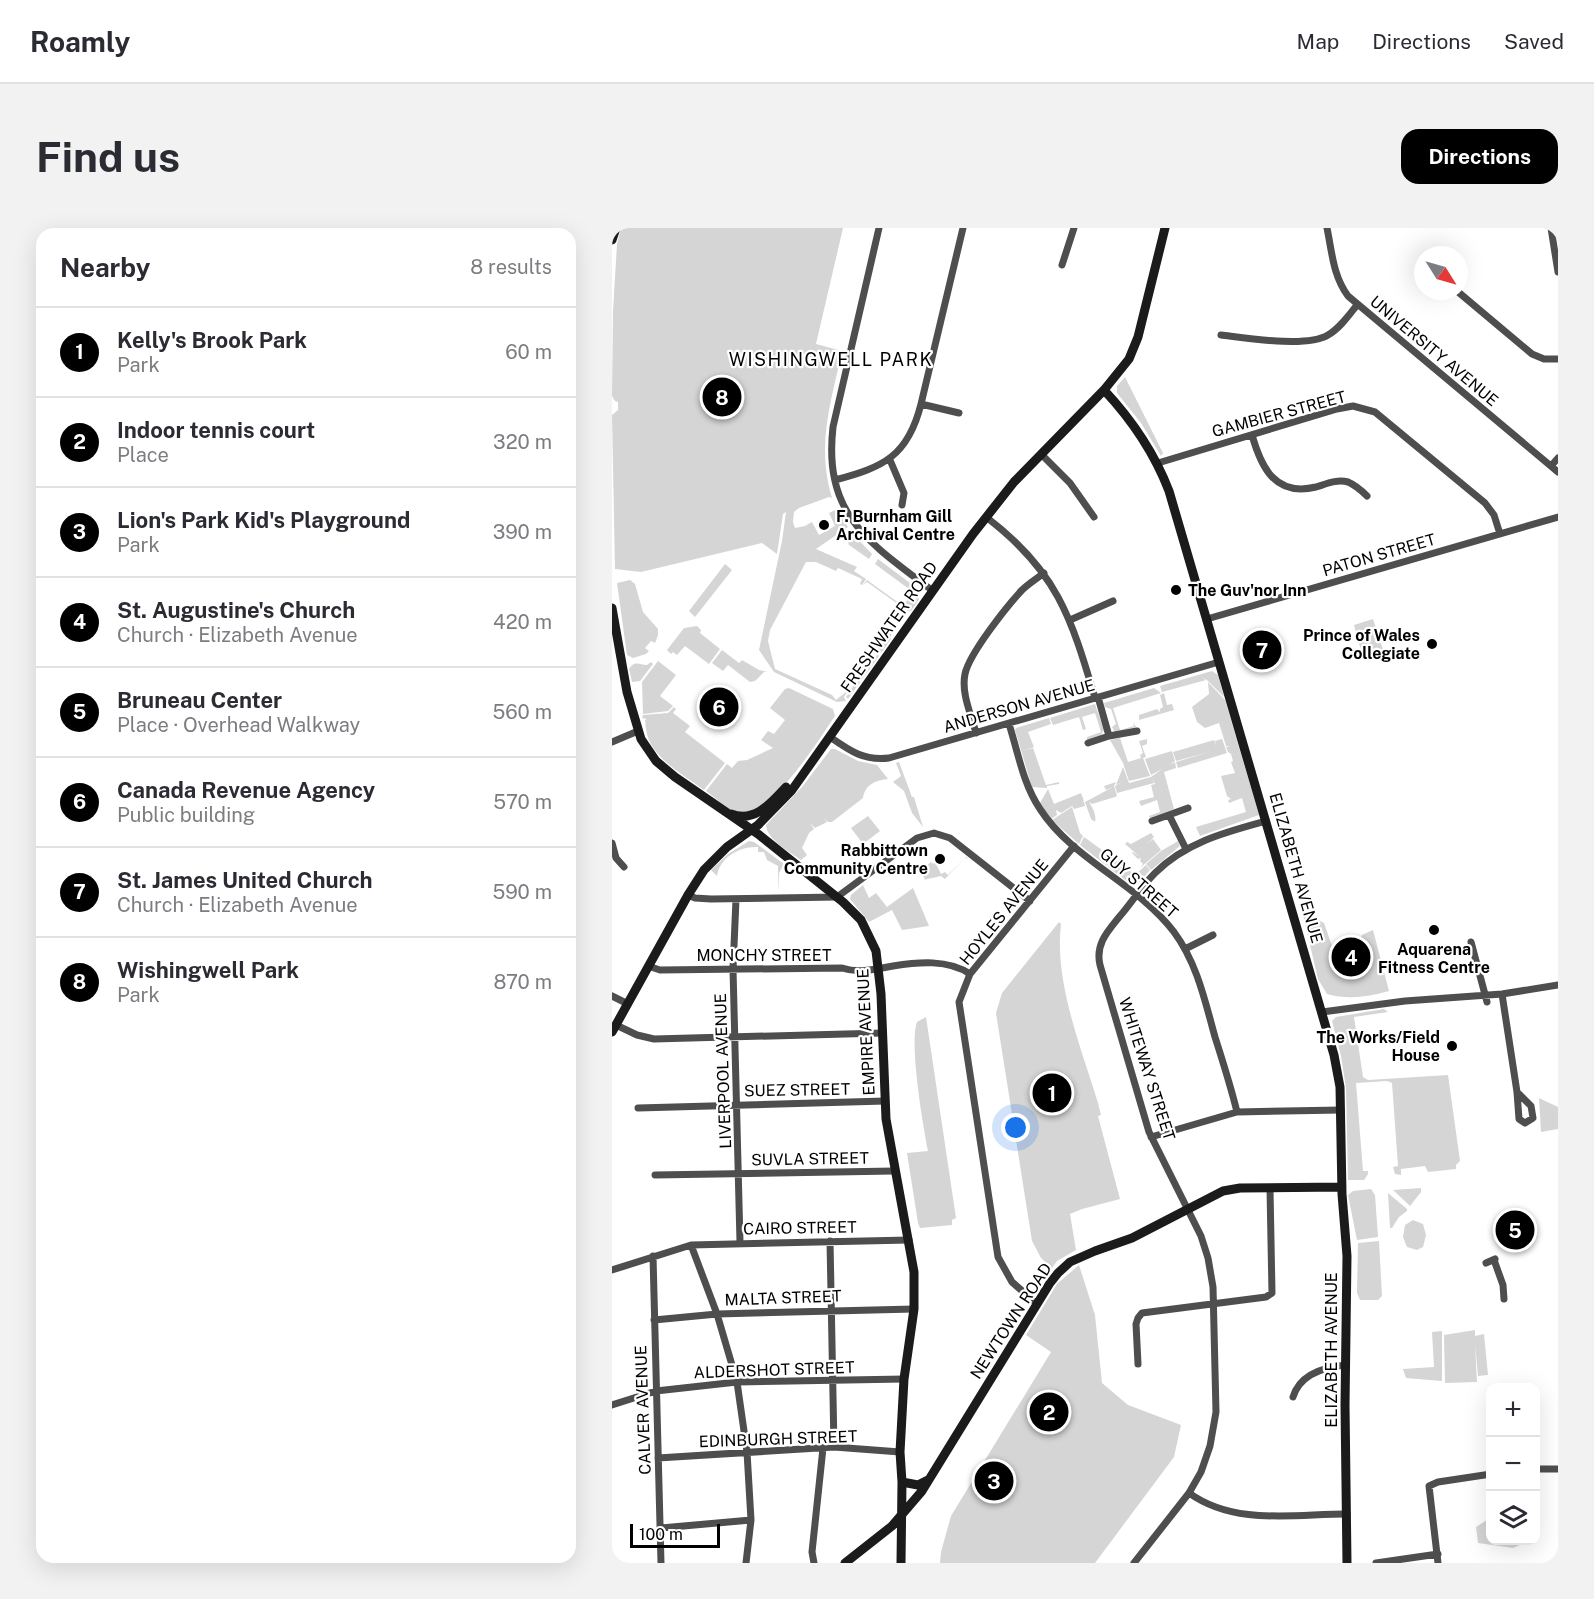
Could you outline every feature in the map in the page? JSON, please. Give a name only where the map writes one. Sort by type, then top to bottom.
[{"type":"main road","points":[[612,240],[616,228]]},
{"type":"main road","name":"FRESHWATER ROAD","points":[[614,1028],[688,895],[710,863],[782,800],[830,737],[986,517],[1041,454],[1104,390],[1129,359],[1138,337],[1166,228]]},
{"type":"main road","name":"ELIZABETH AVENUE","points":[[1104,390],[1135,425],[1158,463],[1176,510],[1338,1071],[1347,1265],[1345,1405],[1347,1563]]},
{"type":"main road","name":"EMPIRE AVENUE","points":[[612,608],[620,664],[638,731],[646,748],[665,770],[750,830],[837,897],[866,928],[876,951],[883,1033],[885,1101],[894,1170],[914,1272],[914,1309],[904,1379],[900,1452],[901,1563]]},
{"type":"main road","points":[[725,813],[743,817],[759,813],[790,783],[801,777]]},
{"type":"main road","name":"NEWTOWN ROAD","points":[[845,1563],[890,1528],[930,1478],[1037,1304],[1058,1273],[1070,1262],[1131,1238],[1230,1189],[1342,1187]]},
{"type":"main road","points":[[902,1482],[918,1485],[930,1478]]},
{"type":"street","points":[[879,228],[833,427],[831,444],[835,480],[843,505],[860,532],[879,551],[933,591]]},
{"type":"street","points":[[835,480],[875,468],[890,459],[913,430],[963,228]]},
{"type":"street","points":[[1062,265],[1074,228]]},
{"type":"street","name":"UNIVERSITY AVENUE","points":[[1327,228],[1338,280],[1348,296],[1558,472]]},
{"type":"street","points":[[1551,228],[1558,272]]},
{"type":"street","points":[[1467,300],[1532,354],[1544,359],[1558,359]]},
{"type":"street","points":[[1221,335],[1299,342],[1316,341],[1336,329],[1357,304]]},
{"type":"street","points":[[921,404],[959,413]]},
{"type":"street","name":"GAMBIER STREET","points":[[1158,463],[1346,407],[1368,409],[1383,417],[1485,503],[1494,515],[1500,534]]},
{"type":"street","points":[[1252,435],[1263,467],[1270,476],[1281,483],[1295,488],[1308,488],[1333,482],[1344,482],[1354,485],[1367,496]]},
{"type":"street","points":[[1041,454],[1070,483],[1094,516]]},
{"type":"street","points":[[1551,466],[1558,458]]},
{"type":"street","points":[[890,459],[904,493],[902,505]]},
{"type":"street","points":[[986,517],[1022,549],[1044,573],[1057,593],[1070,620],[1109,736]]},
{"type":"street","name":"PATON STREET","points":[[1207,619],[1558,518]]},
{"type":"street","points":[[976,733],[964,690],[967,667],[977,649],[1013,600],[1044,573]]},
{"type":"street","points":[[1070,620],[1113,601]]},
{"type":"street","name":"ANDERSON AVENUE","points":[[830,737],[858,756],[877,759],[897,756],[1219,662]]},
{"type":"street","name":"GUY STREET","points":[[1009,724],[1027,783],[1036,803],[1054,827],[1074,846],[1137,895],[1169,926],[1185,949],[1200,983],[1237,1112]]},
{"type":"street","points":[[612,742],[638,731]]},
{"type":"street","points":[[1088,743],[1109,736],[1137,731]]},
{"type":"street","points":[[1152,821],[1188,808]]},
{"type":"street","points":[[1169,815],[1186,849]]},
{"type":"street","name":"WHITEWAY STREET","points":[[1134,1563],[1189,1493],[1206,1459],[1215,1422],[1212,1279],[1201,1236],[1151,1137],[1098,954],[1103,939],[1160,868],[1186,849],[1218,835],[1266,821]]},
{"type":"street","points":[[688,895],[696,898],[736,899],[837,897],[920,836],[933,832],[950,838],[1030,901]]},
{"type":"street","points":[[612,843],[616,858],[624,867]]},
{"type":"street","name":"HOYLES AVENUE","points":[[1037,1304],[1012,1282],[1002,1267],[997,1253],[959,1009],[960,998],[970,974],[1074,846]]},
{"type":"street","name":"LIVERPOOL AVENUE","points":[[736,899],[733,969],[740,1242]]},
{"type":"street","points":[[1185,949],[1213,935]]},
{"type":"street","points":[[1471,942],[1487,1002]]},
{"type":"street","name":"MONCHY STREET","points":[[648,966],[660,970],[842,969],[852,972],[937,963],[957,967],[970,974]]},
{"type":"street","points":[[1322,1012],[1405,1001],[1502,994],[1558,985]]},
{"type":"street","points":[[1502,994],[1517,1092]]},
{"type":"street","points":[[612,996],[628,1004]]},
{"type":"street","points":[[614,1028],[654,1039],[883,1033]]},
{"type":"street","name":"SUEZ STREET","points":[[638,1108],[885,1101]]},
{"type":"street","points":[[1151,1137],[1237,1112],[1341,1110]]},
{"type":"street","name":"SUVLA STREET","points":[[655,1175],[894,1170]]},
{"type":"street","points":[[1138,1364],[1136,1323],[1142,1313],[1266,1297],[1272,1293],[1270,1189]]},
{"type":"street","name":"CAIRO STREET","points":[[612,1270],[691,1245],[740,1242],[909,1240]]},
{"type":"street","points":[[830,1241],[834,1447]]},
{"type":"street","points":[[691,1245],[717,1314],[737,1382],[747,1452],[750,1520],[746,1563]]},
{"type":"street","name":"CALVER AVENUE","points":[[653,1256],[661,1563]]},
{"type":"street","points":[[1486,1263],[1494,1259],[1503,1285],[1504,1299]]},
{"type":"street","name":"MALTA STREET","points":[[654,1320],[717,1314],[914,1309]]},
{"type":"street","points":[[1293,1397],[1298,1385],[1314,1373],[1346,1365]]},
{"type":"street","name":"ALDERSHOT STREET","points":[[612,1405],[656,1391],[737,1382],[904,1379]]},
{"type":"street","name":"EDINBURGH STREET","points":[[658,1458],[834,1447],[900,1452]]},
{"type":"street","points":[[814,1563],[813,1545],[823,1448]]},
{"type":"street","points":[[1540,1469],[1558,1468]]},
{"type":"street","points":[[1438,1563],[1429,1490],[1431,1484],[1486,1475]]},
{"type":"street","points":[[1189,1493],[1217,1508],[1240,1514],[1273,1516],[1347,1514]]},
{"type":"street","points":[[661,1528],[750,1520]]},
{"type":"street","points":[[1376,1563],[1438,1554]]},
{"type":"shaded area","name":"WISHINGWELL PARK","points":[[621,228],[843,228],[816,344],[842,351],[825,442],[827,479],[832,498],[829,497],[799,508],[794,512],[793,522],[795,528],[812,522],[819,535],[835,526],[829,513],[837,509],[848,527],[816,549],[857,567],[854,571],[866,579],[862,585],[860,584],[862,579],[838,568],[836,571],[816,562],[806,562],[770,630],[768,641],[775,669],[832,695],[836,700],[846,692],[849,685],[851,686],[844,697],[846,701],[837,702],[774,672],[759,650],[786,512],[783,514],[777,554],[762,543],[641,572],[615,569],[612,415],[618,410],[618,402],[612,396],[613,311],[617,244]]},
{"type":"shaded area","points":[[1125,377],[1163,453],[1161,456],[1141,423],[1117,393],[1117,386]]},
{"type":"shaded area","points":[[851,532],[872,554],[869,559],[849,545],[846,538]]},
{"type":"shaded area","points":[[878,559],[918,589],[919,599],[911,611],[900,610],[902,607],[867,582],[863,585],[867,580],[903,606],[913,592],[875,564]]},
{"type":"shaded area","points":[[725,564],[732,570],[695,617],[689,611]]},
{"type":"shaded area","points":[[630,580],[635,584],[643,612],[658,629],[655,643],[651,641],[645,648],[649,651],[633,658],[627,655],[617,583]]},
{"type":"shaded area","points":[[1373,619],[1384,653],[1376,656],[1369,647],[1363,649],[1360,647],[1354,625]]},
{"type":"shaded area","points":[[697,626],[701,630],[700,633],[720,649],[709,664],[685,646],[677,655],[667,650],[684,628]]},
{"type":"shaded area","points":[[885,632],[891,634],[891,639],[881,653],[877,654],[879,656],[848,699],[846,697],[854,685],[852,678],[858,682],[877,655],[874,653]]},
{"type":"shaded area","points":[[722,650],[739,663],[742,660],[759,670],[768,672],[764,672],[755,681],[750,682],[728,665],[723,671],[712,663]]},
{"type":"shaded area","points":[[658,661],[676,675],[660,696],[673,706],[668,711],[643,714],[642,682]]},
{"type":"shaded area","points":[[651,662],[653,664],[640,681],[632,682],[629,669],[631,666],[647,665]]},
{"type":"shaded area","points":[[1212,671],[1218,675],[1224,697],[1207,680],[1200,676],[1206,680],[1162,692],[1160,686]]},
{"type":"shaded area","points":[[1208,682],[1225,700],[1259,815],[1200,836],[1196,827],[1246,812],[1242,798],[1229,803],[1228,800],[1231,799],[1227,796],[1221,776],[1235,773],[1231,754],[1226,747],[1230,746],[1226,746],[1219,723],[1205,728],[1197,722],[1192,707],[1209,694]]},
{"type":"shaded area","points":[[789,688],[833,709],[835,716],[806,759],[778,791],[764,804],[750,811],[737,812],[706,791],[727,764],[732,768],[738,761],[747,760],[773,748],[761,740],[768,731],[774,734],[785,720],[770,708],[785,689]]},
{"type":"shaded area","points":[[1154,688],[1161,693],[1113,708],[1120,730],[1134,726],[1133,722],[1136,727],[1115,732],[1112,727],[1116,724],[1111,709],[1105,707],[1104,703]]},
{"type":"shaded area","points":[[1164,693],[1167,705],[1172,704],[1174,710],[1139,720],[1139,715],[1157,709],[1160,712],[1163,707],[1160,695]]},
{"type":"shaded area","points":[[1095,704],[1104,730],[1101,735],[1087,740],[1087,737],[1101,732],[1095,713],[1082,717],[1086,729],[1083,730],[1079,717],[1053,725],[1050,718]]},
{"type":"shaded area","points":[[674,707],[676,709],[673,713],[690,726],[685,732],[725,763],[704,790],[660,757],[649,739],[645,720],[647,719],[642,718],[643,715],[668,713]]},
{"type":"shaded area","points":[[1049,718],[1051,724],[1028,732],[1034,747],[1022,751],[1033,748],[1046,785],[1059,782],[1059,784],[1047,786],[1047,788],[1032,787],[1015,730]]},
{"type":"shaded area","points":[[1120,738],[1128,762],[1141,758],[1140,755],[1143,753],[1139,741],[1147,739],[1147,744],[1142,746],[1146,757],[1143,758],[1150,776],[1129,781],[1123,763],[1110,740]]},
{"type":"shaded area","points":[[1222,739],[1227,753],[1178,768],[1176,762],[1209,752],[1176,761],[1173,752],[1214,740],[1216,746],[1215,741]]},
{"type":"shaded area","points":[[831,749],[858,761],[877,765],[888,779],[869,786],[863,798],[832,822],[824,818],[827,822],[815,828],[810,823],[814,829],[809,833],[802,848],[807,855],[801,860],[770,836],[766,825],[802,787]]},
{"type":"shaded area","points":[[1172,751],[1175,761],[1169,765],[1175,762],[1176,768],[1164,772],[1174,809],[1150,818],[1149,816],[1160,812],[1157,800],[1141,806],[1139,801],[1154,797],[1151,785],[1155,784],[1152,778],[1154,783],[1117,793],[1115,786],[1124,781],[1116,785],[1123,767],[1129,783],[1151,777],[1162,769],[1151,775],[1145,759]]},
{"type":"shaded area","points":[[899,762],[912,797],[914,797],[923,827],[912,813],[904,791],[893,782],[901,776],[896,763]]},
{"type":"shaded area","points":[[1116,782],[1114,786],[1117,796],[1092,804],[1089,802],[1095,814],[1095,822],[1091,819],[1085,802],[1113,787],[1106,790],[1104,786]]},
{"type":"shaded area","points":[[1048,789],[1054,804],[1081,793],[1085,806],[1074,809],[1072,806],[1061,813],[1056,810],[1057,815],[1051,819],[1040,803]]},
{"type":"shaded area","points":[[1072,807],[1083,836],[1079,844],[1052,820]]},
{"type":"shaded area","points":[[868,816],[880,831],[863,844],[851,828]]},
{"type":"shaded area","points":[[1151,833],[1154,837],[1147,844],[1153,839],[1161,850],[1140,868],[1143,864],[1140,861],[1141,858],[1138,859],[1133,852],[1140,857],[1125,844],[1127,842],[1131,844]]},
{"type":"shaded area","points":[[1084,837],[1113,858],[1107,866],[1080,845]]},
{"type":"shaded area","points":[[749,841],[754,842],[784,864],[779,873],[778,893],[778,866],[767,860],[764,852],[758,852],[758,847],[744,848],[732,854],[722,863],[717,876],[711,870],[728,854]]},
{"type":"shaded area","points":[[1178,841],[1180,846],[1151,870],[1146,864],[1161,851]]},
{"type":"shaded area","points":[[965,858],[945,879],[941,876],[923,880],[925,879],[920,871],[931,862],[933,864],[935,862],[941,874],[945,872],[948,875]]},
{"type":"shaded area","points":[[1114,859],[1135,875],[1146,865],[1150,870],[1138,884],[1133,886],[1108,867]]},
{"type":"shaded area","points":[[863,885],[869,898],[876,893],[887,907],[913,888],[929,926],[902,930],[892,910],[869,922],[850,899],[851,895]]},
{"type":"shaded area","points":[[1302,911],[1324,923],[1341,971],[1355,975],[1366,962],[1360,940],[1362,935],[1373,930],[1389,991],[1358,997],[1327,994],[1318,979]]},
{"type":"shaded area","points":[[1059,922],[1061,924],[1061,969],[1070,1014],[1098,1103],[1101,1115],[1098,1116],[1120,1199],[1070,1214],[1076,1250],[1057,1261],[1052,1268],[1041,1258],[1032,1241],[996,1013],[1002,993]]},
{"type":"shaded area","points":[[1384,1009],[1388,1012],[1354,1017],[1363,1077],[1368,1080],[1448,1075],[1460,1161],[1456,1169],[1428,1172],[1425,1166],[1401,1169],[1401,1175],[1395,1174],[1393,1167],[1398,1166],[1392,1083],[1387,1081],[1356,1083],[1363,1171],[1368,1171],[1368,1174],[1364,1180],[1348,1180],[1346,1088],[1332,1021],[1336,1017]]},
{"type":"shaded area","points":[[926,1017],[956,1218],[952,1220],[952,1225],[920,1228],[907,1153],[928,1151],[915,1048],[917,1022]]},
{"type":"shaded area","points":[[1539,1098],[1558,1107],[1558,1129],[1541,1132]]},
{"type":"shaded area","points":[[1421,1188],[1421,1192],[1410,1206],[1393,1190]]},
{"type":"shaded area","points":[[1371,1189],[1375,1195],[1378,1237],[1357,1240],[1348,1195],[1353,1191]]},
{"type":"shaded area","points":[[1388,1193],[1407,1209],[1392,1228],[1390,1228]]},
{"type":"shaded area","points":[[1413,1220],[1423,1224],[1426,1235],[1423,1247],[1417,1250],[1407,1247],[1403,1237],[1405,1225]]},
{"type":"shaded area","points":[[1379,1241],[1382,1296],[1378,1300],[1360,1300],[1357,1293],[1358,1243]]},
{"type":"shaded area","points":[[1079,1265],[1095,1315],[1102,1383],[1128,1405],[1181,1425],[1174,1457],[1095,1563],[940,1563],[951,1516],[1051,1352],[1026,1335],[1057,1284]]},
{"type":"shaded area","points":[[1475,1330],[1475,1336],[1484,1334],[1488,1375],[1478,1376],[1475,1344],[1477,1382],[1445,1383],[1444,1335]]},
{"type":"shaded area","points":[[1442,1331],[1442,1381],[1406,1378],[1403,1369],[1434,1367],[1432,1332]]},
{"type":"shaded area","points":[[1486,1521],[1486,1544],[1478,1543],[1476,1527]]},
{"type":"shaded area","points":[[1492,1545],[1520,1545],[1513,1548]]},
{"type":"place","name":"Wishingwell Park","points":[[722,397]]},
{"type":"place","name":"F. Burnham Gill Archival Centre","points":[[824,525]]},
{"type":"place","name":"The Guv'nor Inn","points":[[1176,590]]},
{"type":"place","name":"Prince of Wales Collegiate","points":[[1432,644]]},
{"type":"place","name":"St. James United Church","points":[[1262,650]]},
{"type":"place","name":"Canada Revenue Agency","points":[[719,707]]},
{"type":"place","name":"Rabbittown Community Centre","points":[[940,859]]},
{"type":"place","name":"Aquarena Fitness Centre","points":[[1434,930]]},
{"type":"place","name":"St. Augustine's Church","points":[[1351,957]]},
{"type":"place","name":"The Works/Field House","points":[[1452,1046]]},
{"type":"place","name":"Kelly's Brook Park","points":[[1052,1093]]},
{"type":"place","name":"Bruneau Center","points":[[1515,1230]]},
{"type":"place","name":"Indoor tennis court","points":[[1049,1412]]},
{"type":"place","name":"Lion's Park Kid's Playground","points":[[994,1481]]},
{"type":"district","name":"WISHINGWELL PARK","points":[[831,359]]}]
